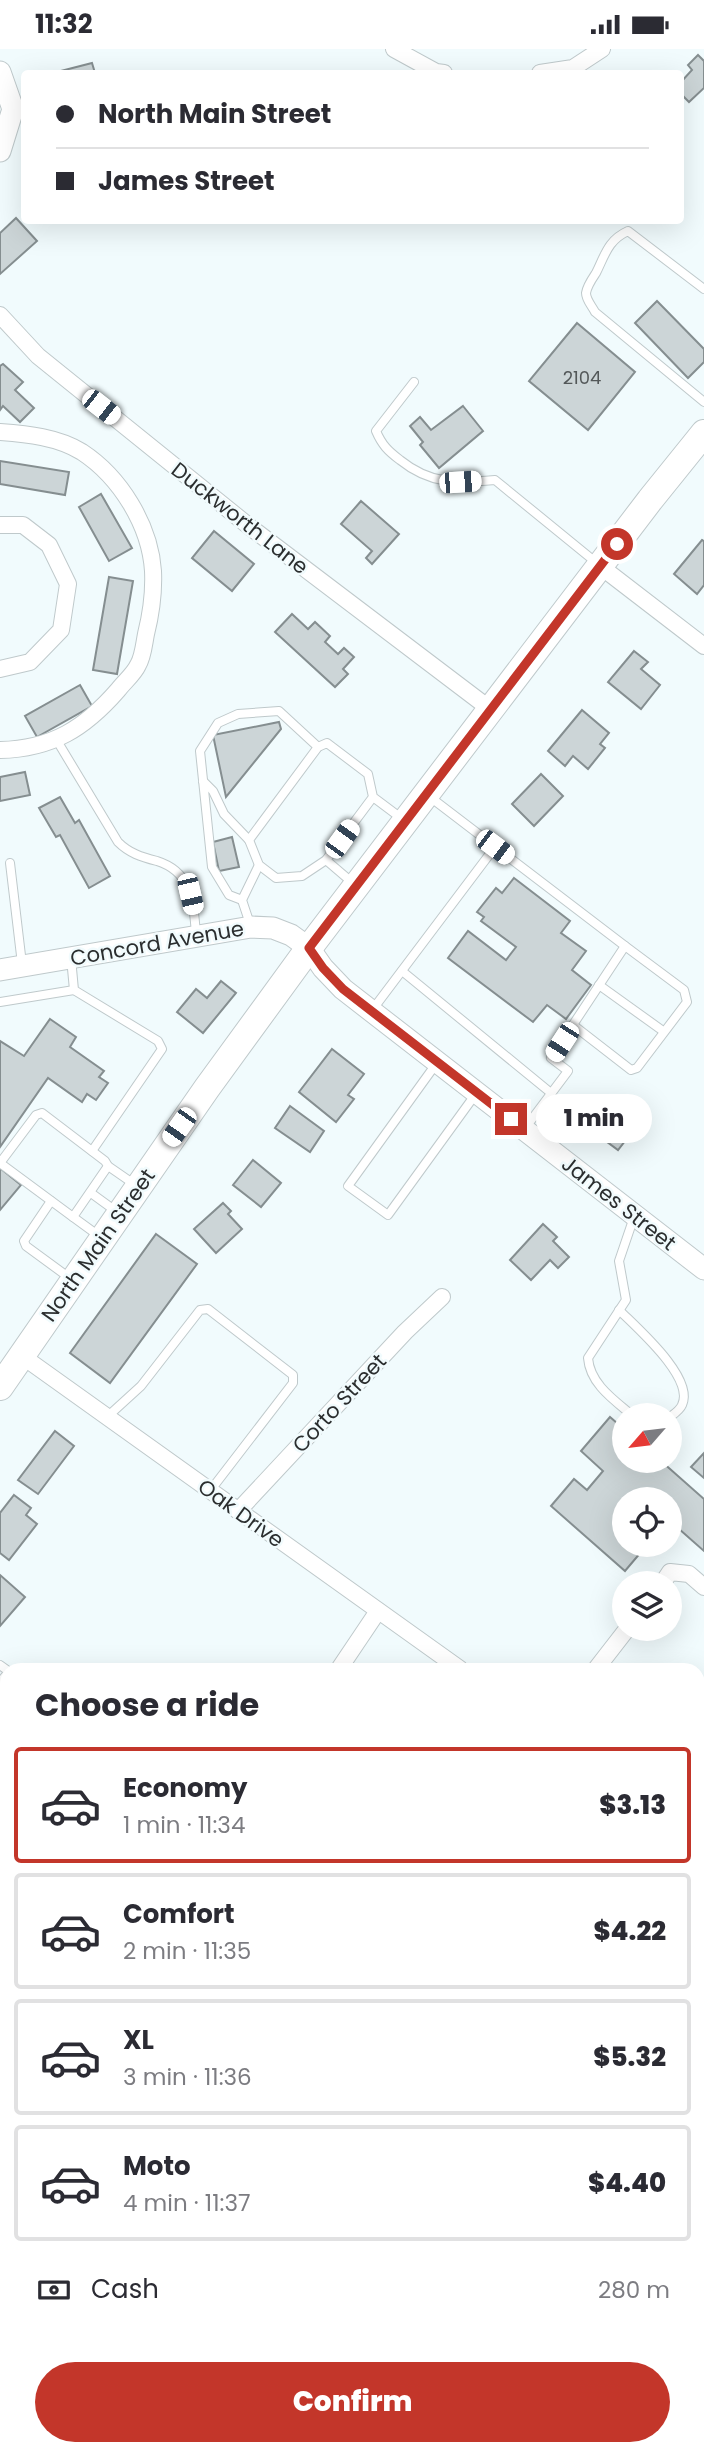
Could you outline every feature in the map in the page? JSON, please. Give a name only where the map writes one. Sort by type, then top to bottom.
[{"type":"main road","name":"North Main Street","points":[[0,1387],[138,1186],[309,948],[704,433]]},
{"type":"street","points":[[394,49],[432,70]]},
{"type":"street","points":[[560,70],[573,68],[602,49]]},
{"type":"street","points":[[0,72],[13,109],[0,151]]},
{"type":"street","name":"Duckworth Lane","points":[[0,314],[38,356],[239,518],[491,709]]},
{"type":"street","points":[[0,432],[55,441],[80,451],[104,470],[132,505],[144,533],[153,570],[151,611],[138,666],[106,703],[79,728],[25,750],[0,750]]},
{"type":"street","points":[[0,525],[23,525],[50,545],[68,584],[61,630],[30,662],[0,669]]},
{"type":"street","points":[[600,566],[704,646]]},
{"type":"street","name":"Concord Avenue","points":[[0,970],[251,927],[273,928],[309,948]]},
{"type":"street","name":"James Street","points":[[309,948],[343,989],[704,1269]]},
{"type":"street","name":"Corto Street","points":[[238,1511],[405,1332],[442,1297]]},
{"type":"street","name":"Oak Drive","points":[[22,1356],[452,1663]]},
{"type":"street","points":[[682,1573],[689,1574],[704,1587]]},
{"type":"street","points":[[343,1663],[378,1611]]},
{"type":"street","points":[[601,1663],[618,1641]]},
{"type":"lane","points":[[704,289],[628,231],[616,237],[602,255],[586,297],[595,312],[704,402]]},
{"type":"lane","points":[[414,381],[376,431],[382,446],[410,468],[435,481],[495,480],[600,566]]},
{"type":"lane","points":[[242,900],[229,895],[212,867],[200,751],[218,723],[238,714],[279,711],[318,747]]},
{"type":"lane","points":[[56,739],[118,842],[127,851],[165,864],[181,875],[190,894],[196,936]]},
{"type":"lane","points":[[249,840],[318,747],[327,743],[368,774],[373,797],[406,821]]},
{"type":"lane","points":[[203,781],[213,791],[223,814],[249,840],[259,865],[276,878],[302,876],[327,860],[373,797]]},
{"type":"lane","points":[[426,794],[684,990],[687,1002],[637,1068],[631,1070],[573,1025]]},
{"type":"lane","points":[[372,1011],[495,847]]},
{"type":"lane","points":[[327,860],[356,886]]},
{"type":"lane","points":[[10,863],[22,967]]},
{"type":"lane","points":[[251,927],[242,900],[259,865]]},
{"type":"lane","points":[[525,1130],[568,1070],[551,1058],[625,946]]},
{"type":"lane","points":[[71,958],[74,990]]},
{"type":"lane","points":[[402,971],[551,1093]]},
{"type":"lane","points":[[599,985],[663,1031]]},
{"type":"lane","points":[[0,1002],[74,990],[159,1041],[162,1049],[92,1151]]},
{"type":"lane","points":[[437,1062],[348,1186],[388,1215],[477,1093]]},
{"type":"lane","points":[[102,1238],[0,1163],[36,1115],[42,1113],[108,1166],[138,1186]]},
{"type":"lane","points":[[73,1217],[108,1166]]},
{"type":"lane","points":[[91,1193],[119,1214]]},
{"type":"lane","points":[[51,1201],[24,1241],[26,1246],[73,1280]]},
{"type":"lane","points":[[618,1403],[600,1388],[588,1366],[588,1357],[626,1300],[619,1261],[635,1215]]},
{"type":"lane","points":[[107,1417],[141,1387],[200,1310],[208,1309],[293,1375],[293,1383],[210,1491]]},
{"type":"lane","points":[[619,1310],[662,1354],[680,1381],[684,1393],[682,1406]]},
{"type":"building","points":[[698,55],[704,61],[704,88],[689,102],[684,97],[684,79],[692,70],[688,65]]},
{"type":"building","points":[[92,63],[94,70],[65,70]]},
{"type":"building","points":[[16,218],[37,241],[0,274],[0,233]]},
{"type":"building","points":[[657,301],[704,349],[704,362],[688,378],[635,323]]},
{"type":"building","points":[[577,323],[635,372],[588,430],[529,381]]},
{"type":"building","points":[[3,364],[23,382],[15,390],[34,408],[20,422],[3,406],[0,410],[0,366]]},
{"type":"building","points":[[463,406],[483,431],[439,468],[420,445],[423,442],[410,426],[420,417],[431,430]]},
{"type":"building","points":[[0,461],[69,472],[65,495],[0,484]]},
{"type":"building","points":[[101,494],[132,548],[109,561],[79,507]]},
{"type":"building","points":[[361,501],[399,534],[372,564],[366,558],[372,551],[341,524]]},
{"type":"building","points":[[214,531],[254,564],[232,591],[192,558]]},
{"type":"building","points":[[702,540],[704,585],[697,594],[674,574]]},
{"type":"building","points":[[109,577],[133,581],[117,674],[93,670]]},
{"type":"building","points":[[292,614],[308,629],[315,622],[330,636],[325,642],[338,654],[344,648],[354,657],[343,669],[348,674],[335,687],[275,632]]},
{"type":"building","points":[[634,651],[648,662],[641,669],[660,685],[641,709],[608,682]]},
{"type":"building","points":[[80,685],[92,706],[37,737],[25,716]]},
{"type":"building","points":[[582,710],[609,733],[600,744],[605,748],[588,769],[573,756],[565,766],[548,751]]},
{"type":"building","points":[[279,722],[281,729],[226,797],[213,735]]},
{"type":"building","points":[[25,772],[30,795],[0,801],[0,777]]},
{"type":"building","points":[[541,774],[563,796],[534,826],[512,804]]},
{"type":"building","points":[[60,797],[75,823],[79,820],[110,876],[89,888],[60,835],[56,837],[39,808]]},
{"type":"building","points":[[232,837],[239,867],[219,871],[213,842]]},
{"type":"building","points":[[514,878],[570,921],[561,933],[586,951],[572,970],[591,985],[566,1019],[547,1005],[533,1022],[448,958],[468,931],[506,960],[516,947],[481,921],[484,917],[477,912],[496,888],[502,893]]},
{"type":"building","points":[[221,981],[236,993],[203,1033],[177,1012],[196,989],[207,998]]},
{"type":"building","points":[[50,1019],[76,1037],[70,1047],[104,1071],[99,1077],[108,1083],[96,1100],[87,1094],[82,1102],[48,1078],[0,1147],[0,1041],[24,1056]]},
{"type":"building","points":[[332,1049],[364,1074],[348,1095],[354,1099],[336,1122],[299,1092]]},
{"type":"building","points":[[290,1106],[324,1131],[310,1152],[275,1128]]},
{"type":"building","points":[[602,1109],[632,1132],[618,1150],[587,1127]]},
{"type":"building","points":[[253,1160],[281,1183],[261,1207],[233,1185]]},
{"type":"building","points":[[0,1168],[21,1185],[0,1210]]},
{"type":"building","points":[[223,1203],[231,1211],[228,1214],[242,1229],[216,1253],[194,1229]]},
{"type":"building","points":[[543,1224],[557,1237],[553,1241],[569,1257],[558,1268],[550,1260],[531,1280],[510,1260]]},
{"type":"building","points":[[156,1234],[197,1264],[110,1383],[70,1353]]},
{"type":"building","points":[[610,1417],[612,1473],[675,1473],[704,1499],[704,1551],[682,1532],[682,1487],[612,1487],[612,1557],[637,1557],[625,1571],[551,1506],[574,1479],[587,1490],[603,1471],[581,1451]]},
{"type":"building","points":[[55,1431],[74,1446],[38,1494],[18,1480]]},
{"type":"building","points":[[704,1453],[704,1478],[691,1467]]},
{"type":"building","points":[[14,1495],[31,1508],[26,1515],[37,1524],[9,1560],[0,1553],[0,1513]]},
{"type":"building","points":[[0,1575],[25,1597],[0,1626]]},
{"type":"route","points":[[511,1119],[343,989],[309,948],[617,544]]}]
